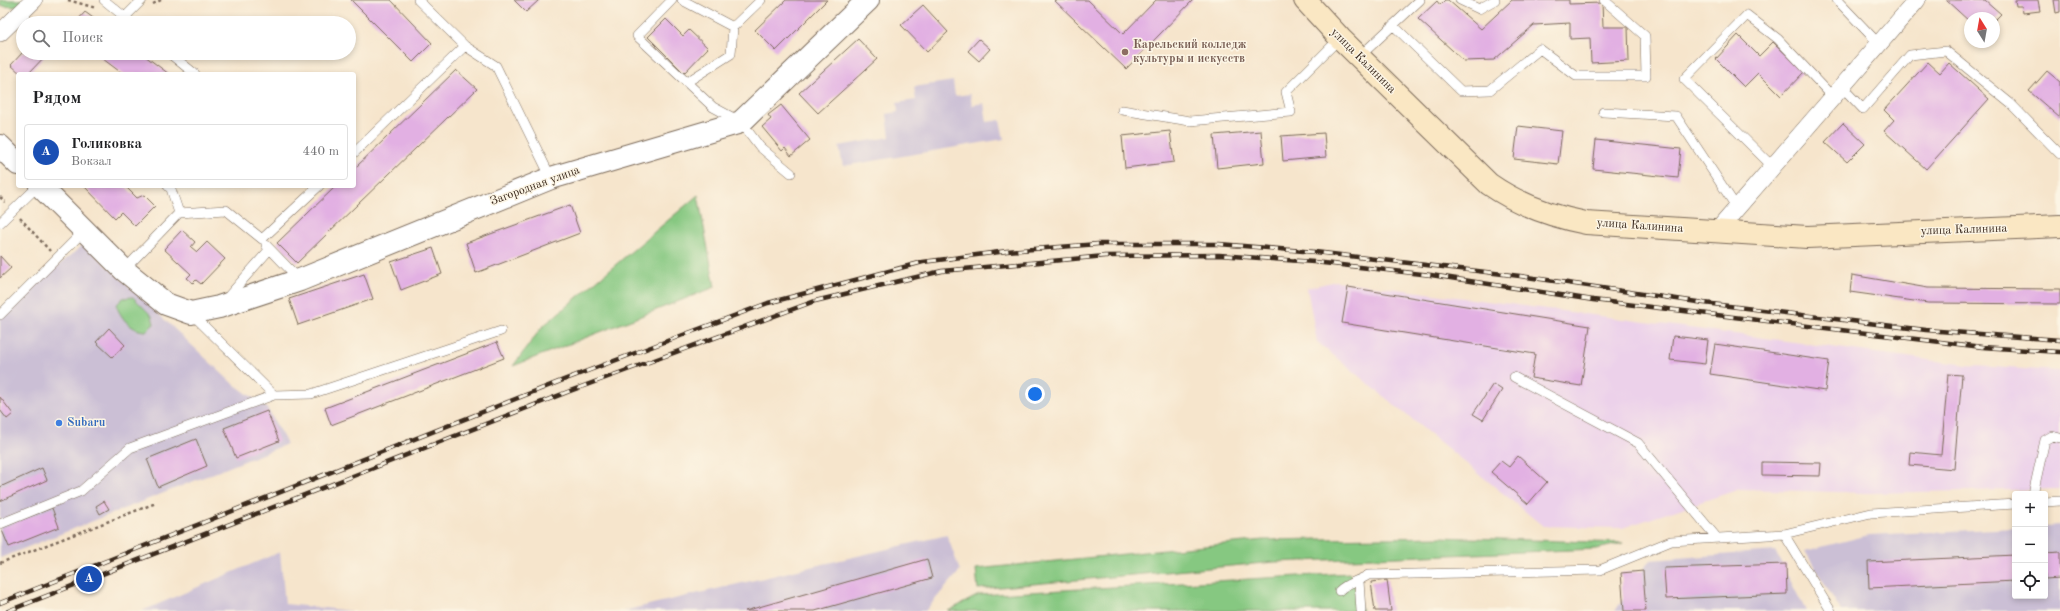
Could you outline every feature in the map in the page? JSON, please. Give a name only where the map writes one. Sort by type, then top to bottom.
[{"type":"main road","name":"улица Калинина","points":[[1305,0],[1340,38],[1489,184],[1510,199],[1556,217],[1586,223],[1807,237],[2060,226]]},
{"type":"street","points":[[18,16],[34,0]]},
{"type":"street","name":"Загородная улица","points":[[191,313],[219,307],[300,280],[551,178],[741,122],[868,0]]},
{"type":"street","points":[[1717,231],[1914,2]]},
{"type":"street","points":[[0,33],[16,17]]},
{"type":"street","points":[[0,146],[16,162]]},
{"type":"street","points":[[41,188],[124,270],[166,304],[191,313]]},
{"type":"lane","points":[[104,0],[123,16]]},
{"type":"lane","points":[[131,16],[142,0]]},
{"type":"lane","points":[[418,0],[465,46],[496,66],[551,178]]},
{"type":"lane","points":[[672,0],[636,36],[713,107],[741,122],[760,147],[791,173]]},
{"type":"lane","points":[[682,0],[733,27]]},
{"type":"lane","points":[[687,82],[731,54],[733,27],[761,0]]},
{"type":"lane","points":[[1359,57],[1420,0]]},
{"type":"lane","points":[[1460,0],[1478,9],[1495,0]]},
{"type":"lane","points":[[1393,25],[1461,91],[1490,90],[1540,49],[1576,76],[1646,76],[1645,36],[1604,0]]},
{"type":"lane","points":[[1837,0],[1879,44]]},
{"type":"lane","points":[[1773,167],[1684,79],[1747,15],[1778,39],[1837,92],[1864,109],[1910,55],[1946,52],[2011,104],[2060,154]]},
{"type":"lane","points":[[1122,110],[1190,120],[1291,112],[1286,92],[1340,38]]},
{"type":"lane","points":[[356,151],[465,46]]},
{"type":"lane","points":[[178,60],[193,72]]},
{"type":"lane","points":[[1603,112],[1676,116],[1737,208]]},
{"type":"lane","points":[[0,223],[37,188]]},
{"type":"lane","points":[[170,188],[179,213]]},
{"type":"lane","points":[[262,239],[317,188]]},
{"type":"lane","points":[[124,270],[179,213],[226,210],[262,239],[269,250],[300,280]]},
{"type":"lane","points":[[0,315],[84,231]]},
{"type":"lane","points":[[219,307],[269,250]]},
{"type":"lane","points":[[191,313],[274,395]]},
{"type":"lane","points":[[0,524],[81,492],[130,448],[274,395],[311,394],[501,331]]},
{"type":"lane","points":[[1514,377],[1638,442],[1717,538]]},
{"type":"lane","points":[[2034,491],[2045,440],[2052,436],[2060,438]]},
{"type":"lane","points":[[2048,502],[2060,501]]},
{"type":"lane","points":[[1339,591],[1344,586],[1358,581],[1368,575],[1600,570],[1671,541],[1784,534],[1871,513],[2012,504]]},
{"type":"lane","points":[[1784,534],[1831,611]]},
{"type":"lane","points":[[1358,581],[1361,611]]},
{"type":"path","points":[[0,197],[56,259]]},
{"type":"path","points":[[0,563],[156,503]]},
{"type":"shaded area","points":[[953,81],[955,96],[970,94],[972,105],[984,103],[987,122],[1000,120],[1004,139],[843,166],[839,146],[890,137],[887,114],[898,112],[897,103],[916,100],[914,87]]},
{"type":"shaded area","points":[[84,244],[231,382],[267,408],[287,444],[0,558],[0,315]]},
{"type":"shaded area","points":[[1336,281],[1974,366],[2060,371],[2060,489],[1868,493],[1740,489],[1622,528],[1543,526],[1317,342],[1307,288]]},
{"type":"shaded area","points":[[2060,525],[2060,611],[1841,611],[1805,551],[1869,535],[2012,528],[2012,599],[2048,599],[2048,526]]},
{"type":"shaded area","points":[[947,535],[960,571],[925,611],[623,611]]},
{"type":"shaded area","points":[[1775,551],[1806,611],[1615,611],[1650,560]]},
{"type":"shaded area","points":[[280,552],[285,604],[352,611],[142,611]]},
{"type":"green space","points":[[0,0],[23,0],[16,7],[0,6]]},
{"type":"green space","points":[[698,195],[715,287],[513,366],[542,327]]},
{"type":"green space","points":[[133,297],[152,316],[154,324],[146,331],[136,329],[127,323],[116,305],[123,298]]},
{"type":"green space","points":[[1439,537],[1623,543],[1597,549],[1275,562],[978,589],[976,569],[1264,540]]},
{"type":"green space","points":[[1350,573],[1362,611],[948,611],[979,595]]},
{"type":"building","points":[[351,0],[391,0],[432,43],[413,62]]},
{"type":"building","points":[[514,0],[539,0],[526,12]]},
{"type":"building","points":[[786,0],[827,0],[776,51],[755,30]]},
{"type":"building","name":"Карельский колледж культуры и искусств","points":[[1054,0],[1088,0],[1123,34],[1156,0],[1193,0],[1126,69]]},
{"type":"building","points":[[1445,0],[1448,0],[1481,29],[1512,0],[1569,0],[1569,4],[1602,3],[1603,27],[1628,27],[1629,61],[1591,63],[1590,38],[1570,39],[1570,23],[1534,25],[1494,60],[1464,61],[1418,19],[1437,1],[1440,5]]},
{"type":"building","points":[[1946,0],[1985,0],[1999,12],[1964,12],[1964,16]]},
{"type":"building","points":[[2015,0],[2038,0],[2040,11],[2023,13],[2022,6],[2016,6]]},
{"type":"building","points":[[2054,0],[2060,0],[2060,12],[2056,13]]},
{"type":"building","points":[[923,5],[948,32],[927,52],[901,25]]},
{"type":"building","points":[[85,12],[90,16],[81,16]]},
{"type":"building","points":[[666,19],[683,36],[689,30],[708,48],[684,73],[648,37]]},
{"type":"building","points":[[1738,35],[1759,56],[1773,42],[1804,72],[1781,96],[1758,73],[1744,87],[1716,59]]},
{"type":"building","points":[[858,39],[877,59],[818,113],[799,93]]},
{"type":"building","points":[[979,39],[990,49],[979,61],[968,51]]},
{"type":"building","points":[[16,60],[41,60],[30,72],[19,72],[11,65]]},
{"type":"building","points":[[104,60],[150,60],[166,72],[120,72]]},
{"type":"building","points":[[1928,62],[1940,73],[1949,63],[1989,99],[1926,169],[1884,131],[1894,120],[1884,110]]},
{"type":"building","points":[[456,70],[477,89],[297,263],[277,243],[334,188],[356,188],[356,167]]},
{"type":"building","points":[[2047,71],[2060,82],[2060,118],[2029,91]]},
{"type":"building","points":[[781,105],[810,140],[791,156],[785,148],[782,151],[762,127],[771,119],[768,115]]},
{"type":"building","points":[[1843,123],[1865,144],[1847,162],[1825,142]]},
{"type":"building","points":[[1518,126],[1562,131],[1558,164],[1514,159]]},
{"type":"building","points":[[1170,131],[1174,162],[1125,168],[1122,136]]},
{"type":"building","points":[[1261,131],[1264,163],[1217,168],[1214,135]]},
{"type":"building","points":[[1324,133],[1326,157],[1283,161],[1281,136]]},
{"type":"building","points":[[1596,140],[1681,149],[1678,178],[1593,169]]},
{"type":"building","points":[[86,188],[127,188],[137,198],[144,195],[155,206],[135,226],[121,212],[115,218]]},
{"type":"building","points":[[570,205],[580,233],[476,273],[466,243]]},
{"type":"building","points":[[182,230],[195,242],[191,247],[197,252],[207,242],[225,259],[201,284],[196,280],[193,283],[187,278],[191,274],[164,249]]},
{"type":"building","points":[[433,248],[442,274],[401,290],[391,262]]},
{"type":"building","points":[[0,256],[11,268],[0,278]]},
{"type":"building","points":[[364,274],[373,299],[298,325],[289,299]]},
{"type":"building","points":[[1852,275],[1928,288],[2060,289],[2060,304],[1928,303],[1850,292]]},
{"type":"building","points":[[1348,287],[1590,326],[1581,386],[1531,378],[1535,354],[1342,323]]},
{"type":"building","points":[[109,328],[125,345],[112,357],[96,342]]},
{"type":"building","points":[[1673,336],[1708,340],[1705,364],[1670,360]]},
{"type":"building","points":[[497,342],[504,358],[331,425],[325,408]]},
{"type":"building","points":[[1715,344],[1829,361],[1825,391],[1710,374]]},
{"type":"building","points":[[1948,374],[1962,375],[1954,469],[1909,465],[1910,452],[1941,455]]},
{"type":"building","points":[[1493,384],[1502,390],[1483,420],[1473,414]]},
{"type":"building","points":[[0,397],[13,414],[7,419],[0,410]]},
{"type":"building","points":[[267,411],[279,441],[236,458],[224,428]]},
{"type":"building","points":[[196,439],[207,466],[158,487],[147,459]]},
{"type":"building","points":[[1518,456],[1547,482],[1528,504],[1491,472],[1501,461],[1509,467]]},
{"type":"building","points":[[1762,462],[1821,463],[1820,476],[1762,475]]},
{"type":"building","points":[[42,468],[47,480],[0,501],[0,487]]},
{"type":"building","points":[[104,501],[109,509],[100,514],[96,506]]},
{"type":"building","points":[[52,508],[59,527],[9,547],[1,528]]},
{"type":"building","points":[[2060,552],[2060,578],[2048,579],[2048,553]]},
{"type":"building","points":[[2012,555],[2012,581],[1869,588],[1868,562]]},
{"type":"building","points":[[927,559],[932,578],[815,611],[745,611]]},
{"type":"building","points":[[1786,564],[1787,594],[1666,599],[1664,568]]},
{"type":"building","points":[[1643,571],[1646,611],[1624,611],[1621,573]]},
{"type":"building","points":[[1387,580],[1391,611],[1375,611],[1371,582]]},
{"type":"railway","points":[[0,603],[566,379],[768,303],[923,262],[1007,251],[1098,244],[1219,244],[1315,252],[1520,276],[1704,303],[1926,330],[2060,340]]},
{"type":"railway","points":[[8,611],[570,391],[815,301],[942,271],[1105,256],[1219,255],[1314,262],[1431,275],[1593,300],[1982,347],[2060,352]]},
{"type":"place","name":"Карельский колледж культуры и искусств","points":[[1125,52]]},
{"type":"place","name":"Subaru","points":[[59,423]]},
{"type":"place","name":"Голиковка","points":[[89,579]]}]
